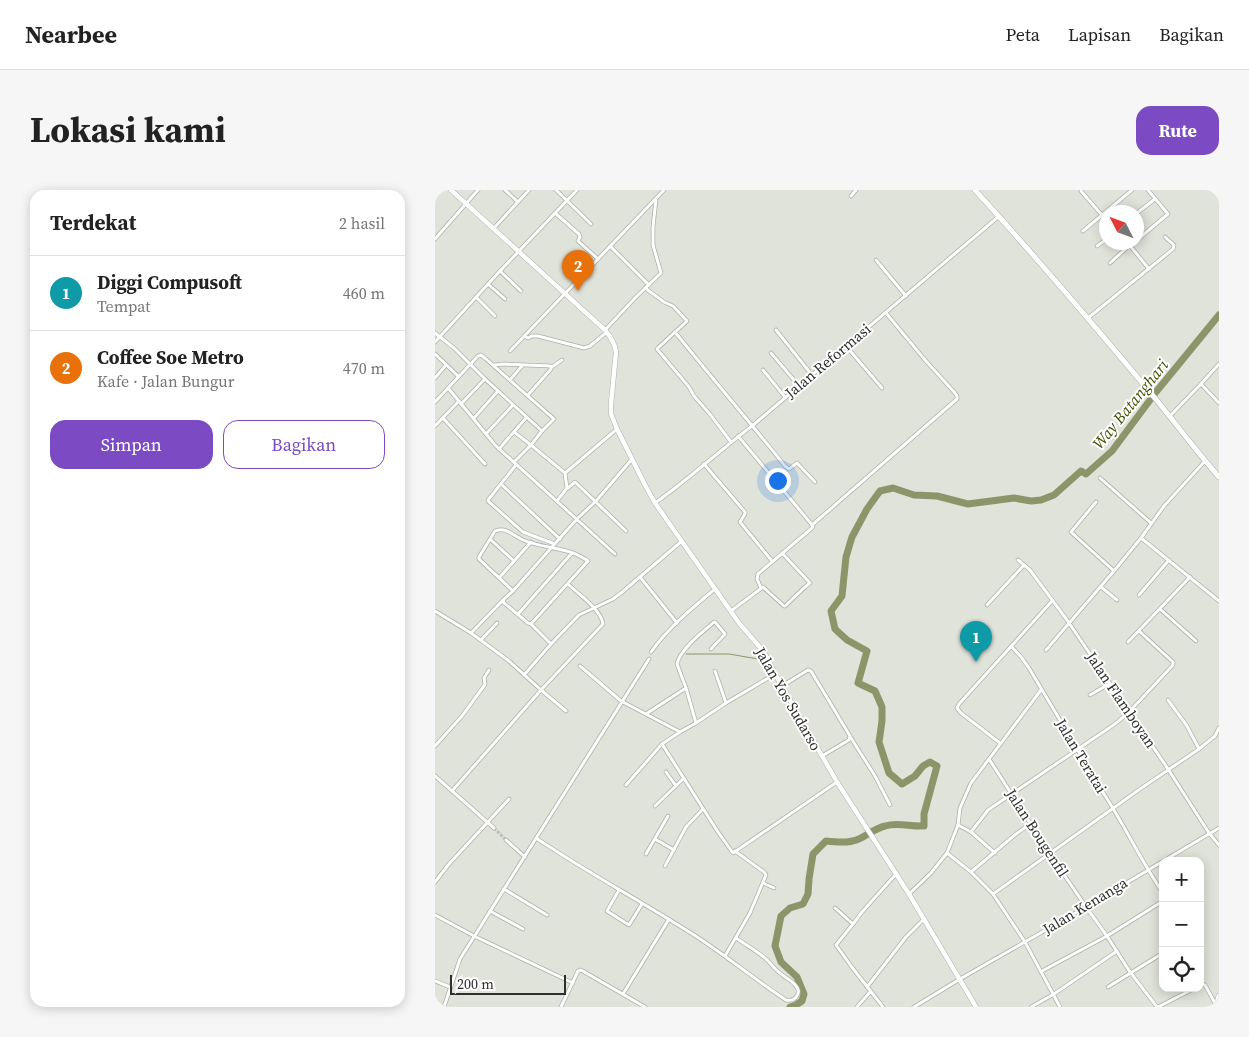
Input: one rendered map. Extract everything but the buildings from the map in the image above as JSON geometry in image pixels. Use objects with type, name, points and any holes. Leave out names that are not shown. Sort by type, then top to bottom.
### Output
[{"type":"main road","points":[[975,190],[1088,318],[1219,477]]},
{"type":"main road","points":[[1216,1006],[1219,996]]},
{"type":"street","name":"Jalan Yos Sudarso","points":[[451,190],[611,337],[616,348],[611,414],[655,503],[739,623],[764,652],[837,782],[909,894],[976,1007]]},
{"type":"street","points":[[435,239],[478,190]]},
{"type":"street","points":[[505,190],[518,202]]},
{"type":"street","points":[[493,229],[529,190]]},
{"type":"street","points":[[557,190],[591,224]]},
{"type":"street","points":[[435,342],[577,190]]},
{"type":"street","points":[[510,351],[526,337],[663,190]]},
{"type":"street","points":[[851,196],[856,190]]},
{"type":"street","points":[[1114,205],[1132,190]]},
{"type":"street","points":[[1144,234],[1167,215],[1148,190]]},
{"type":"street","points":[[1081,191],[1099,212]]},
{"type":"street","points":[[526,337],[539,336],[584,348],[590,346],[661,273],[653,245],[656,198]]},
{"type":"street","points":[[1144,208],[1155,199]]},
{"type":"street","points":[[555,213],[580,236],[578,241],[598,259]]},
{"type":"street","name":"Jalan Reformasi","points":[[655,503],[676,489],[752,426],[999,216]]},
{"type":"street","points":[[1083,231],[1099,218]]},
{"type":"street","points":[[1088,318],[1174,248],[1165,237]]},
{"type":"street","points":[[610,246],[649,285]]},
{"type":"street","points":[[1110,263],[1123,250]]},
{"type":"street","points":[[1135,250],[1149,269]]},
{"type":"street","points":[[876,260],[906,296]]},
{"type":"street","points":[[500,271],[521,291]]},
{"type":"street","points":[[488,284],[505,299]]},
{"type":"street","points":[[645,288],[664,302],[673,306],[687,321],[657,349],[731,442]]},
{"type":"street","points":[[476,297],[495,316]]},
{"type":"street","points":[[761,588],[757,579],[758,574],[812,528],[812,525],[956,402],[955,393],[886,313]]},
{"type":"street","points":[[775,330],[812,375]]},
{"type":"street","points":[[675,332],[788,469],[797,463],[815,482]]},
{"type":"street","points":[[435,333],[454,348],[541,431]]},
{"type":"street","points":[[846,346],[882,388]]},
{"type":"street","points":[[771,353],[799,386]]},
{"type":"street","points":[[435,355],[458,376]]},
{"type":"street","points":[[435,402],[458,376],[481,355],[553,419],[515,463],[488,501],[523,532],[555,544]]},
{"type":"street","points":[[528,395],[552,367],[562,360]]},
{"type":"street","points":[[1170,416],[1219,364]]},
{"type":"street","points":[[435,378],[447,365]]},
{"type":"street","points":[[494,365],[552,367]]},
{"type":"street","points":[[510,380],[523,365]]},
{"type":"street","points":[[763,370],[785,397]]},
{"type":"street","points":[[435,426],[485,379]]},
{"type":"street","points":[[1201,384],[1219,403]]},
{"type":"street","points":[[448,388],[499,449],[615,554]]},
{"type":"street","points":[[474,418],[498,391]]},
{"type":"street","points":[[486,434],[513,405]]},
{"type":"street","points":[[443,418],[485,464]]},
{"type":"street","points":[[499,449],[527,418]]},
{"type":"street","points":[[565,473],[617,429]]},
{"type":"street","points":[[514,432],[565,473],[567,488]]},
{"type":"street","points":[[739,436],[812,525]]},
{"type":"street","points":[[471,633],[513,591],[632,459]]},
{"type":"street","points":[[1046,650],[1101,587],[1164,506],[1205,461]]},
{"type":"street","points":[[705,464],[745,512],[740,522],[772,561]]},
{"type":"street","points":[[1100,478],[1151,523]]},
{"type":"street","points":[[557,501],[567,488],[575,482],[626,531]]},
{"type":"street","points":[[501,484],[560,538]]},
{"type":"street","points":[[1096,502],[1071,532],[1114,571]]},
{"type":"street","points":[[513,591],[479,558],[495,531],[505,529],[524,541],[573,553],[587,562],[531,624]]},
{"type":"street","points":[[1141,538],[1219,601]]},
{"type":"street","points":[[491,540],[514,561]]},
{"type":"street","points":[[524,675],[579,615],[613,599],[682,541]]},
{"type":"street","points":[[499,578],[531,542]]},
{"type":"street","points":[[518,614],[573,553]]},
{"type":"street","points":[[761,588],[765,588],[785,606],[810,583],[781,553]]},
{"type":"street","name":"Jalan Flamboyan","points":[[1019,560],[1030,570],[1053,600],[1209,833],[1219,845]]},
{"type":"street","points":[[1139,595],[1169,560]]},
{"type":"street","points":[[987,605],[1024,565]]},
{"type":"street","points":[[640,577],[677,623]]},
{"type":"street","points":[[1128,642],[1190,577]]},
{"type":"street","points":[[452,792],[541,690],[603,624],[594,608],[568,584]]},
{"type":"street","points":[[1101,587],[1117,600]]},
{"type":"street","points":[[731,611],[761,588]]},
{"type":"street","points":[[651,652],[677,623],[715,589]]},
{"type":"street","points":[[503,599],[503,602],[531,624],[551,644]]},
{"type":"street","points":[[1000,743],[957,708],[1053,600]]},
{"type":"street","points":[[1160,609],[1196,641]]},
{"type":"street","points":[[435,610],[509,660],[566,711]]},
{"type":"street","points":[[696,723],[677,664],[687,648],[715,622],[725,634],[711,649]]},
{"type":"street","points":[[481,640],[497,624]]},
{"type":"street","points":[[971,832],[988,810],[1115,724],[1129,712],[1173,665],[1173,662],[1139,631]]},
{"type":"street","name":"Jalan Teratai","points":[[1011,646],[1029,668],[1159,887]]},
{"type":"street","points":[[444,1007],[460,959],[649,659]]},
{"type":"street","points":[[580,666],[621,701],[680,732]]},
{"type":"street","points":[[435,746],[462,716],[484,686],[484,678],[489,670]]},
{"type":"street","points":[[782,686],[808,670],[811,671],[875,776],[890,805]]},
{"type":"street","points":[[715,671],[726,702]]},
{"type":"street","points":[[626,786],[662,744],[726,702],[775,674]]},
{"type":"street","points":[[1090,695],[1109,684]]},
{"type":"street","points":[[646,714],[686,688]]},
{"type":"street","points":[[909,894],[947,853],[958,825],[960,808],[966,791],[977,772],[1041,690]]},
{"type":"street","points":[[1168,700],[1187,726],[1199,749]]},
{"type":"street","points":[[993,894],[1199,749],[1215,736],[1219,728]]},
{"type":"street","points":[[822,756],[851,738]]},
{"type":"street","points":[[662,744],[732,852],[735,851],[766,875],[750,913],[725,956]]},
{"type":"street","name":"Jalan Bougenfil","points":[[989,758],[1085,906],[1130,972],[1157,1007]]},
{"type":"street","points":[[666,772],[675,786]]},
{"type":"street","points":[[435,777],[494,828]]},
{"type":"street","points":[[655,806],[684,778]]},
{"type":"street","points":[[735,851],[837,782]]},
{"type":"street","points":[[435,882],[449,864],[509,800]]},
{"type":"street","points":[[665,866],[686,828],[703,809]]},
{"type":"street","points":[[646,854],[668,816]]},
{"type":"street","points":[[971,872],[1031,823]]},
{"type":"street","points":[[958,825],[971,832],[995,853]]},
{"type":"street","name":"Jalan Kenanga","points":[[914,1007],[1219,828]]},
{"type":"street","points":[[536,838],[687,930],[786,1000],[791,1001],[798,995],[797,987],[772,967],[767,959],[736,938]]},
{"type":"street","points":[[655,839],[673,850]]},
{"type":"street","points":[[506,840],[525,857]]},
{"type":"street","points":[[947,853],[971,872],[993,894],[1025,942],[1060,1007]]},
{"type":"street","points":[[883,1007],[836,945],[896,874]]},
{"type":"street","points":[[763,883],[774,888]]},
{"type":"street","points":[[504,889],[547,914]]},
{"type":"street","points":[[619,890],[607,911],[629,925],[643,904]]},
{"type":"street","points":[[1041,971],[1107,936],[1161,902]]},
{"type":"street","points":[[835,908],[853,924]]},
{"type":"street","points":[[490,911],[523,929]]},
{"type":"street","points":[[435,915],[474,936],[573,983]]},
{"type":"street","points":[[623,994],[669,919]]},
{"type":"street","points":[[867,986],[905,938],[923,920]]},
{"type":"street","points":[[1031,1007],[1054,994],[1117,951]]},
{"type":"street","points":[[1108,987],[1159,955]]},
{"type":"street","points":[[561,1007],[578,971],[583,970],[645,1007]]},
{"type":"street","points":[[435,981],[450,988]]},
{"type":"street","points":[[1204,984],[1216,1006]]},
{"type":"street","points":[[857,1007],[870,992]]},
{"type":"street","points":[[1157,1007],[1187,992]]},
{"type":"waterway","name":"Way Batanghari","points":[[790,1007],[802,1001],[804,994],[797,977],[781,962],[775,946],[781,916],[790,908],[803,904],[808,894],[813,854],[826,841],[853,841],[885,826],[895,824],[924,826],[924,814],[937,766],[930,762],[923,766],[915,776],[902,784],[889,773],[879,742],[882,707],[875,691],[858,683],[867,651],[847,640],[835,629],[831,611],[842,596],[846,557],[852,537],[867,509],[880,491],[893,488],[914,495],[937,496],[968,504],[1014,498],[1031,501],[1041,500],[1054,495],[1081,471],[1086,474],[1112,451],[1156,392],[1219,315]]},
{"type":"waterway","points":[[686,654],[729,654],[764,660]]},
{"type":"tunnel","points":[[494,828],[506,840]]},
{"type":"place","name":"Coffee Soe Metro","points":[[578,291]]},
{"type":"place","name":"Diggi Compusoft","points":[[976,662]]}]
